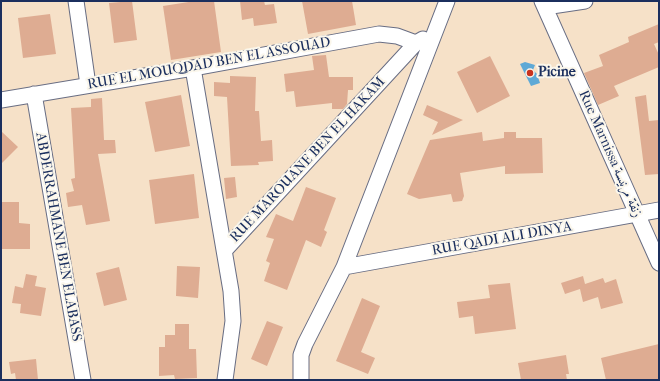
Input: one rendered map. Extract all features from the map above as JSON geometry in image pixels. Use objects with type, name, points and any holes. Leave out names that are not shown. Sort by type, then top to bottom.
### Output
[{"type":"street","points":[[76,1],[88,85]]},
{"type":"street","points":[[301,380],[301,355],[305,344],[344,266],[447,1]]},
{"type":"street","points":[[543,4],[585,1]]},
{"type":"street","name":"Rue Marnissa زنقة مرنيسة","points":[[543,4],[659,263]]},
{"type":"street","name":"RUE MAROUANE BEN EL HAKAM","points":[[224,380],[233,321],[225,250],[416,44],[434,32]]},
{"type":"street","name":"RUE EL MOUQDAD BEN EL ASSOUAD","points":[[1,100],[193,68],[379,34],[397,36],[416,44]]},
{"type":"street","points":[[193,68],[225,250]]},
{"type":"street","name":"ABDERRAHMANE BEN ELABASS","points":[[34,94],[83,380]]},
{"type":"street","name":"RUE QADI ALI DINYA","points":[[344,266],[659,210]]},
{"type":"water","name":"Picine","points":[[525,62],[535,65],[533,70],[537,74],[540,83],[531,86],[520,64]]},
{"type":"building","points":[[132,1],[137,40],[114,43],[109,3]]},
{"type":"building","points":[[195,1],[214,1],[221,52],[171,60],[163,6]]},
{"type":"building","points":[[240,1],[264,1],[265,5],[274,4],[277,23],[254,26],[253,18],[242,20]]},
{"type":"building","points":[[302,1],[352,1],[356,25],[308,34]]},
{"type":"building","points":[[50,14],[56,54],[23,58],[18,18]]},
{"type":"building","points":[[659,24],[659,42],[654,44],[659,55],[659,67],[614,86],[619,96],[598,105],[584,73],[603,66],[599,55],[629,42],[628,37]]},
{"type":"building","points":[[326,55],[329,77],[353,77],[353,90],[348,90],[347,104],[343,109],[332,109],[332,103],[296,107],[294,91],[286,92],[284,74],[314,70],[312,56]]},
{"type":"building","points":[[490,56],[510,96],[477,113],[457,72]]},
{"type":"building","points":[[230,76],[256,77],[255,111],[259,111],[261,141],[272,140],[273,161],[258,162],[259,165],[231,166],[227,97],[214,96],[214,82],[230,83]]},
{"type":"building","points":[[181,95],[190,146],[155,152],[145,102]]},
{"type":"building","points":[[646,95],[649,121],[659,120],[659,174],[645,175],[635,97]]},
{"type":"building","points":[[102,98],[104,140],[115,140],[116,153],[98,154],[110,221],[86,225],[82,205],[68,207],[66,193],[74,191],[71,179],[75,178],[71,108],[91,107],[91,99]]},
{"type":"building","points":[[427,105],[463,120],[432,135],[438,122],[423,115]]},
{"type":"building","points":[[1,131],[18,147],[1,164]]},
{"type":"building","points":[[482,132],[483,141],[504,138],[504,132],[516,132],[516,138],[542,138],[543,173],[505,174],[505,166],[460,173],[464,196],[462,201],[453,202],[451,194],[419,199],[407,194],[430,140]]},
{"type":"building","points":[[194,174],[199,218],[155,224],[149,180]]},
{"type":"building","points":[[235,177],[237,197],[226,199],[224,178]]},
{"type":"building","points":[[306,187],[336,198],[324,230],[327,232],[321,247],[306,240],[287,290],[264,281],[270,263],[266,261],[274,239],[266,237],[276,214],[293,221]]},
{"type":"building","points":[[1,202],[19,202],[19,223],[30,224],[30,249],[1,249]]},
{"type":"building","points":[[177,266],[200,267],[198,298],[176,296]]},
{"type":"building","points":[[119,267],[127,300],[104,306],[96,273]]},
{"type":"building","points":[[26,274],[37,276],[35,286],[46,288],[41,316],[20,313],[21,304],[12,303],[15,286],[23,288]]},
{"type":"building","points":[[583,276],[585,284],[603,278],[605,283],[616,279],[623,303],[601,309],[598,297],[583,302],[580,289],[565,294],[561,283]]},
{"type":"building","points":[[510,283],[516,329],[475,334],[473,316],[459,318],[457,302],[490,298],[488,285]]},
{"type":"building","points":[[362,298],[380,306],[361,352],[375,358],[368,374],[336,361]]},
{"type":"building","points":[[267,321],[283,327],[267,366],[251,359]]},
{"type":"building","points":[[175,324],[189,324],[189,349],[196,349],[197,378],[175,379],[174,375],[159,376],[159,347],[165,347],[165,335],[175,335]]},
{"type":"building","points":[[659,344],[659,380],[606,380],[601,358]]},
{"type":"building","points":[[566,355],[569,374],[566,374],[567,380],[521,380],[518,363]]},
{"type":"building","points":[[36,359],[38,380],[16,380],[15,373],[11,374],[9,362]]},
{"type":"place","name":"Picine","points":[[530,73]]}]
